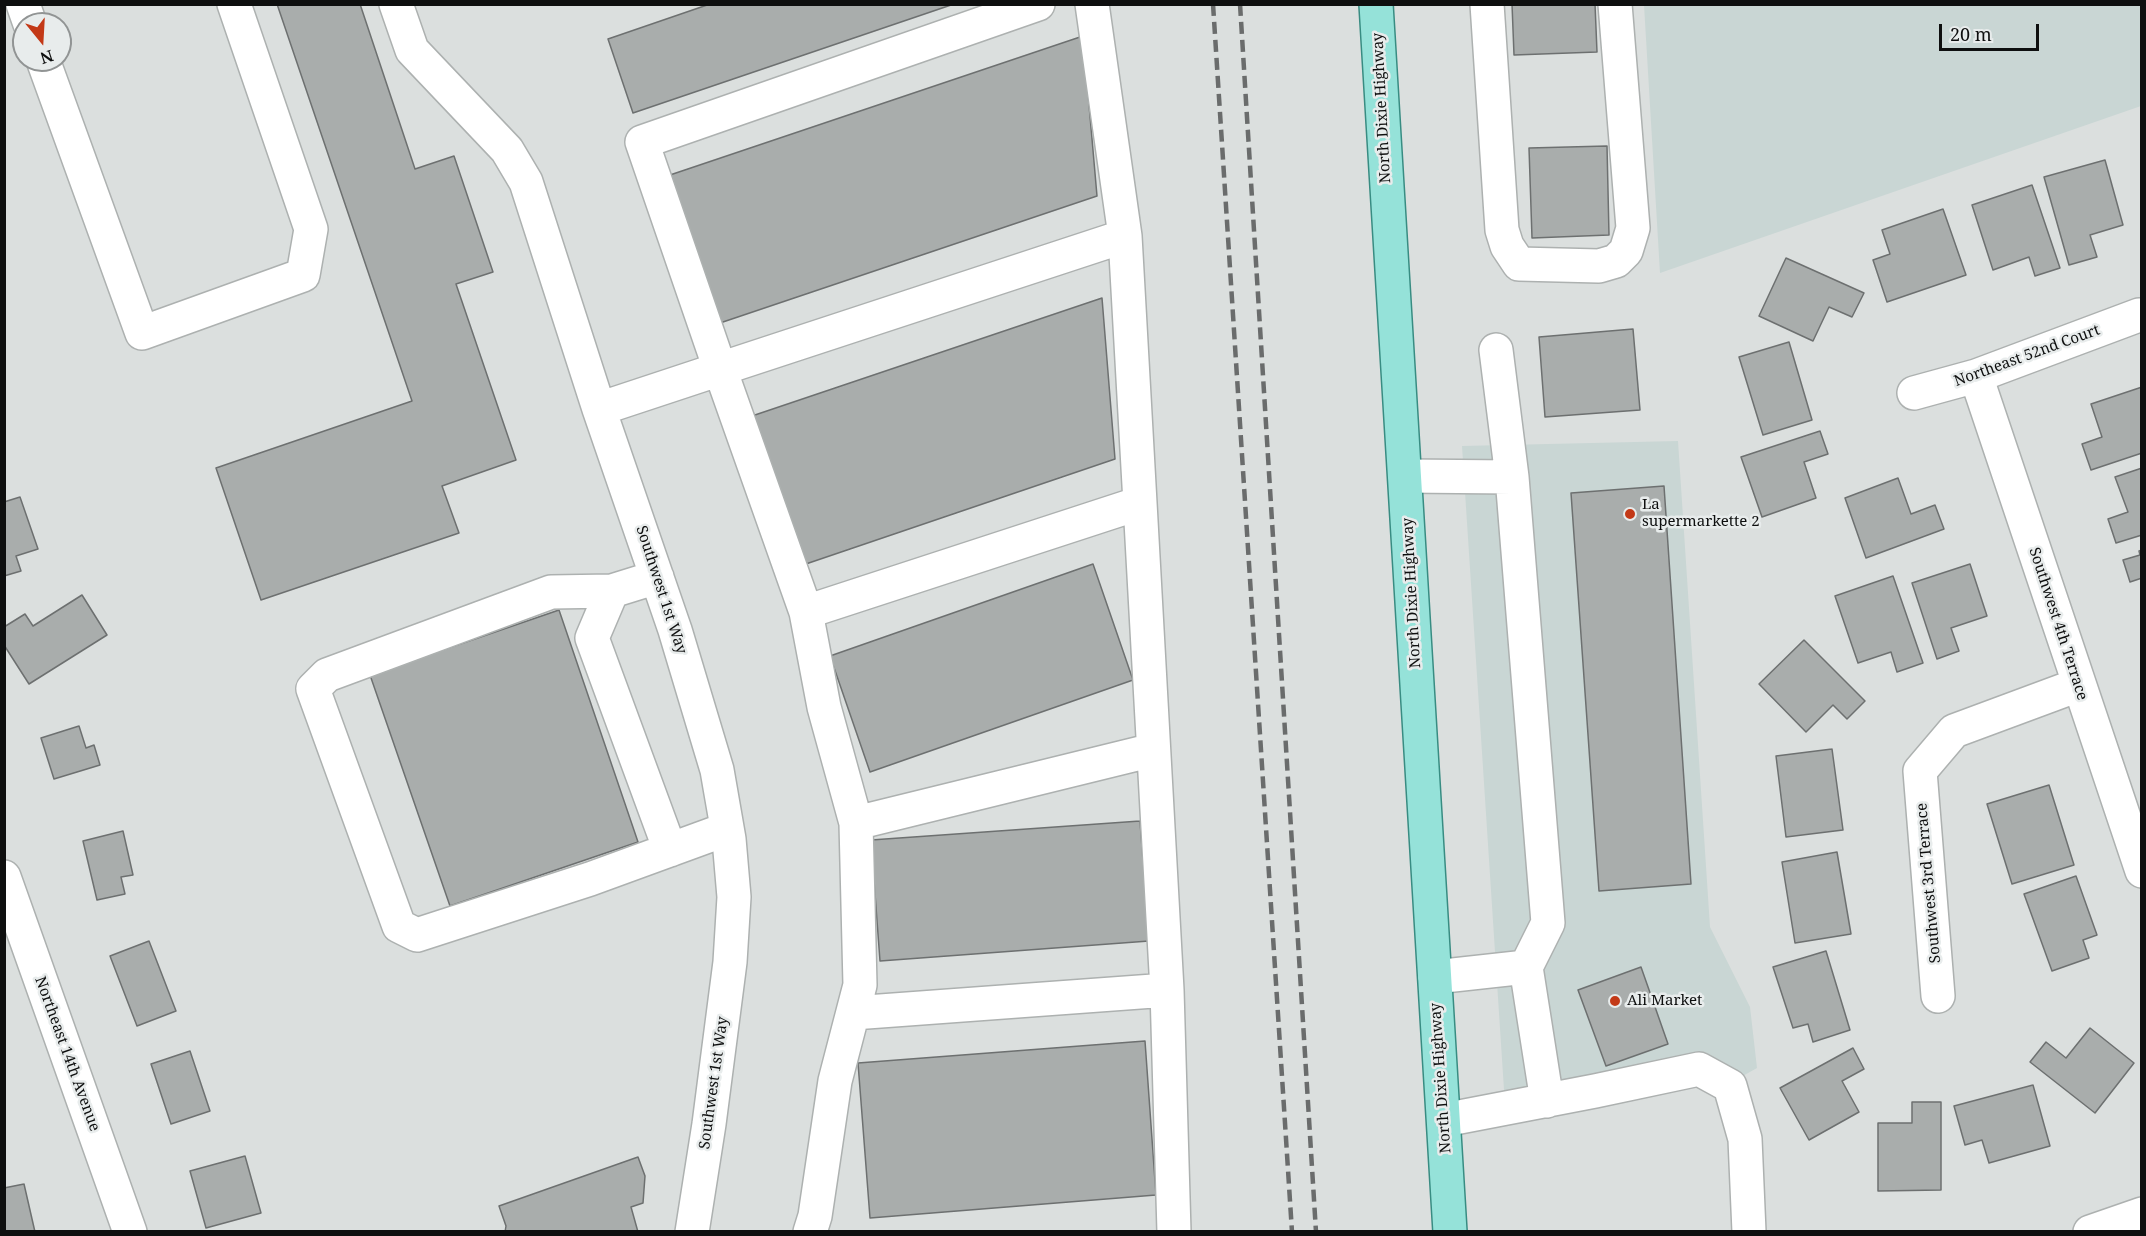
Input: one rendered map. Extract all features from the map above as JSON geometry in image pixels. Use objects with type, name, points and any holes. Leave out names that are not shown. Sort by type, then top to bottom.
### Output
[{"type":"main road","name":"North Dixie Highway","points":[[1376,4],[1450,1232]]},
{"type":"street","points":[[47,72],[142,333],[303,275],[311,229],[234,4]]},
{"type":"street","name":"Southwest 1st Way","points":[[396,4],[412,50],[507,150],[526,182],[599,409],[675,630],[717,770],[727,829],[734,897],[730,962],[692,1232]]},
{"type":"street","points":[[810,1232],[816,1216],[835,1081],[860,985],[856,823],[824,707],[806,612],[642,142],[1038,4]]},
{"type":"street","points":[[1092,4],[1125,236],[1167,990],[1174,1232]]},
{"type":"street","points":[[1487,4],[1502,230],[1507,246],[1519,264],[1599,266],[1616,261],[1626,251],[1634,228],[1615,4]]},
{"type":"street","points":[[599,409],[1125,236]]},
{"type":"street","name":"Northeast 52nd Court","points":[[1914,393],[1976,376],[2139,315]]},
{"type":"street","points":[[1496,350],[1512,477],[1548,922],[1526,967],[1547,1101]]},
{"type":"street","name":"Southwest 4th Terrace","points":[[1976,376],[2142,871]]},
{"type":"street","points":[[1405,476],[1512,477]]},
{"type":"street","points":[[806,612],[1140,503]]},
{"type":"street","points":[[657,577],[612,591],[551,592],[327,675],[312,688],[399,926],[417,935],[590,879],[727,829]]},
{"type":"street","points":[[612,591],[592,638],[670,850]]},
{"type":"street","name":"Southwest 3rd Terrace","points":[[1938,996],[1920,771],[1954,731],[2078,685]]},
{"type":"street","points":[[856,823],[1153,750]]},
{"type":"street","name":"Northeast 14th Avenue","points":[[4,877],[130,1232]]},
{"type":"street","points":[[1435,977],[1526,967]]},
{"type":"street","points":[[853,1013],[1167,990]]},
{"type":"street","points":[[1444,1120],[1699,1069],[1730,1086],[1745,1139],[1749,1232]]},
{"type":"street","points":[[2090,1232],[2142,1214]]},
{"type":"shaded area","points":[[1644,5],[2141,5],[2141,106],[1660,273]]},
{"type":"shaded area","points":[[1678,441],[1710,927],[1750,1007],[1757,1068],[1732,1082],[1505,1105],[1462,446]]},
{"type":"building","points":[[277,4],[360,4],[415,169],[454,156],[493,272],[456,284],[516,460],[442,486],[459,533],[261,600],[216,468],[412,401]]},
{"type":"building","points":[[710,4],[954,4],[633,113],[608,39]]},
{"type":"building","points":[[1512,4],[1595,4],[1597,52],[1514,55]]},
{"type":"building","points":[[1083,36],[1097,196],[717,324],[667,176]]},
{"type":"building","points":[[1607,146],[1609,235],[1532,238],[1529,148]]},
{"type":"building","points":[[2105,160],[2123,225],[2090,235],[2097,257],[2069,265],[2044,177]]},
{"type":"building","points":[[2032,185],[2060,268],[2035,276],[2029,257],[1993,270],[1972,205]]},
{"type":"building","points":[[1943,209],[1966,275],[1887,302],[1873,260],[1890,254],[1882,230]]},
{"type":"building","points":[[1786,258],[1864,293],[1852,317],[1829,307],[1813,341],[1759,316]]},
{"type":"building","points":[[1102,298],[1115,459],[797,567],[746,418]]},
{"type":"building","points":[[1633,329],[1640,410],[1545,417],[1539,337]]},
{"type":"building","points":[[1789,342],[1812,420],[1763,435],[1739,357]]},
{"type":"building","points":[[2142,387],[2142,453],[2091,470],[2082,444],[2102,437],[2091,404]]},
{"type":"building","points":[[1820,431],[1828,454],[1804,462],[1816,498],[1762,517],[1741,457]]},
{"type":"building","points":[[2142,468],[2142,535],[2116,543],[2108,519],[2128,512],[2115,477]]},
{"type":"building","points":[[1898,478],[1911,514],[1935,505],[1944,529],[1866,558],[1845,498]]},
{"type":"building","points":[[1664,486],[1691,884],[1599,891],[1571,493]]},
{"type":"building","points":[[20,497],[38,549],[16,556],[21,571],[4,576],[4,502]]},
{"type":"building","points":[[2142,550],[2142,578],[2130,582],[2123,560],[2140,555],[2139,551]]},
{"type":"building","points":[[1093,564],[1133,680],[870,772],[830,656]]},
{"type":"building","points":[[1970,564],[1987,616],[1951,628],[1959,651],[1937,659],[1912,583]]},
{"type":"building","points":[[1893,576],[1923,663],[1897,672],[1891,652],[1858,663],[1835,596]]},
{"type":"building","points":[[82,595],[107,635],[29,684],[4,645],[4,627],[25,614],[33,626]]},
{"type":"building","points":[[559,610],[638,842],[450,906],[370,675]]},
{"type":"building","points":[[1804,640],[1865,701],[1847,719],[1833,705],[1806,732],[1759,684]]},
{"type":"building","points":[[79,726],[86,748],[94,745],[100,765],[54,779],[41,738]]},
{"type":"building","points":[[1832,749],[1843,830],[1786,837],[1776,756]]},
{"type":"building","points":[[2049,785],[2074,865],[2012,884],[1987,804]]},
{"type":"building","points":[[1140,821],[1149,941],[880,961],[871,840]]},
{"type":"building","points":[[123,831],[133,875],[121,877],[125,894],[97,900],[83,841]]},
{"type":"building","points":[[1837,852],[1851,934],[1795,943],[1782,862]]},
{"type":"building","points":[[2076,876],[2097,935],[2083,940],[2089,958],[2052,971],[2024,894]]},
{"type":"building","points":[[149,941],[176,1011],[137,1026],[110,956]]},
{"type":"building","points":[[1826,951],[1850,1030],[1813,1042],[1808,1024],[1793,1028],[1773,967]]},
{"type":"building","points":[[1641,967],[1668,1044],[1606,1066],[1578,990]]},
{"type":"building","points":[[2090,1028],[2134,1063],[2095,1113],[2030,1062],[2046,1042],[2066,1058]]},
{"type":"building","points":[[1145,1041],[1156,1195],[870,1218],[858,1063]]},
{"type":"building","points":[[1853,1048],[1864,1069],[1842,1081],[1859,1112],[1809,1140],[1780,1088]]},
{"type":"building","points":[[190,1051],[210,1111],[171,1124],[151,1064]]},
{"type":"building","points":[[2033,1085],[2050,1146],[1989,1163],[1982,1140],[1965,1145],[1954,1106]]},
{"type":"building","points":[[1912,1102],[1941,1102],[1941,1190],[1878,1191],[1878,1123],[1912,1123]]},
{"type":"building","points":[[245,1156],[261,1213],[206,1228],[190,1171]]},
{"type":"building","points":[[638,1157],[645,1176],[643,1203],[631,1207],[638,1232],[505,1232],[506,1226],[499,1206]]},
{"type":"building","points":[[24,1184],[35,1232],[4,1232],[4,1188]]},
{"type":"railway","points":[[1213,4],[1292,1232]]},
{"type":"railway","points":[[1240,4],[1316,1232]]},
{"type":"place","name":"La supermarkette 2","points":[[1630,514]]},
{"type":"place","name":"Ali Market","points":[[1615,1001]]}]
